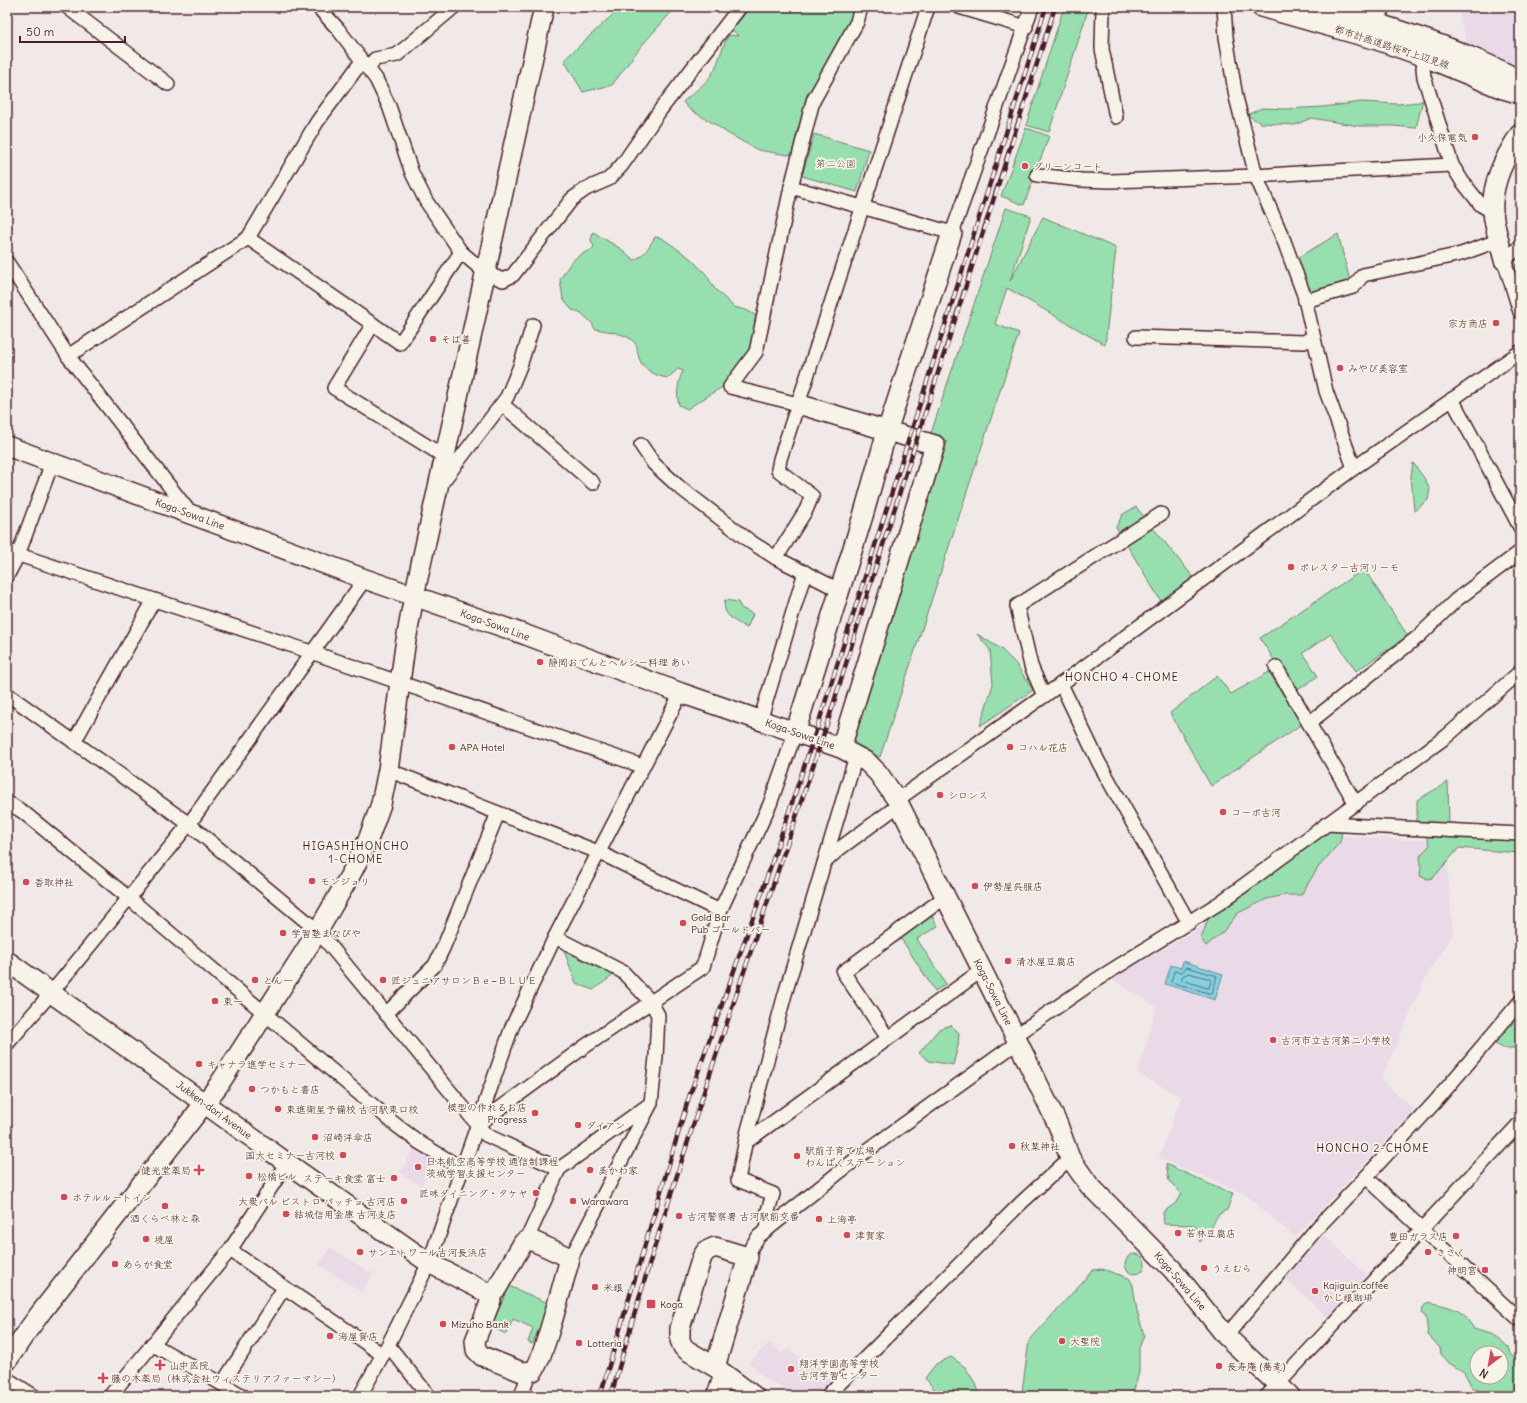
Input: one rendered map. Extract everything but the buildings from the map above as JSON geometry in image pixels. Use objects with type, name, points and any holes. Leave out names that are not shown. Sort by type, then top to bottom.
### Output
[{"type":"street","points":[[67,7],[168,84]]},
{"type":"street","points":[[318,7],[338,29],[376,79],[389,106],[412,173],[426,201],[461,252],[486,273],[503,280],[513,275],[572,199],[586,189],[609,179],[622,166],[661,109],[740,7]]},
{"type":"street","points":[[68,356],[248,238],[317,122],[365,65],[375,59],[396,55],[454,7]]},
{"type":"street","points":[[7,1361],[42,1311],[205,1104],[318,931],[352,872],[368,840],[381,804],[388,770],[405,646],[414,596],[544,7]]},
{"type":"street","points":[[768,1229],[766,1214],[773,1194],[738,1180],[746,1142],[785,994],[824,863],[849,752],[935,445],[798,404],[730,387],[756,352],[790,187],[813,101],[857,22],[861,7]]},
{"type":"street","points":[[776,558],[806,510],[812,496],[778,470],[780,459],[928,7]]},
{"type":"street","points":[[959,7],[1026,27]]},
{"type":"street","points":[[477,1125],[584,1047],[703,967],[720,911],[770,804],[795,733],[888,431],[952,233],[1032,7]]},
{"type":"street","points":[[1103,7],[1102,49],[1116,117]]},
{"type":"street","points":[[1224,7],[1226,37],[1236,97],[1256,176],[1284,241],[1304,295],[1326,391],[1354,468]]},
{"type":"street","name":"都市計画道路桜町上辺見線","points":[[1261,7],[1379,24]]},
{"type":"street","name":"都市計画道路桜町上辺見線","points":[[1323,7],[1379,24],[1503,90],[1520,94]]},
{"type":"street","points":[[1428,49],[1423,68],[1424,77],[1452,165],[1462,182],[1481,205],[1493,212]]},
{"type":"street","name":"都市計画道路桜町上辺見線","points":[[1428,49],[1490,64],[1520,81]]},
{"type":"street","points":[[1520,134],[1500,170],[1494,191],[1493,212],[1504,260],[1520,312]]},
{"type":"street","points":[[1037,175],[1081,180],[1111,181],[1256,176],[1452,165]]},
{"type":"street","points":[[790,187],[952,233]]},
{"type":"street","points":[[248,238],[400,343],[461,252]]},
{"type":"street","points":[[1305,301],[1352,287],[1363,275],[1461,254],[1500,240]]},
{"type":"street","points":[[1504,260],[1520,247]]},
{"type":"street","points":[[7,262],[68,356],[192,515]]},
{"type":"street","points":[[373,324],[334,388],[445,457]]},
{"type":"street","points":[[438,488],[502,404],[514,383],[533,324]]},
{"type":"street","points":[[1136,337],[1304,342],[1313,337]]},
{"type":"street","points":[[824,863],[839,849],[898,802],[1354,468],[1520,352]]},
{"type":"street","points":[[1452,399],[1520,527]]},
{"type":"street","points":[[502,404],[593,483]]},
{"type":"street","points":[[641,445],[654,464],[678,486],[751,542],[776,558],[839,590]]},
{"type":"street","name":"Koga-Sowa Line","points":[[7,446],[365,579],[526,635],[681,693],[849,752],[867,762],[878,773],[898,802],[1058,1125],[1070,1158],[1089,1185],[1173,1270],[1226,1336],[1278,1392]]},
{"type":"street","points":[[7,576],[12,553],[52,463]]},
{"type":"street","points":[[1044,696],[1031,666],[1017,606],[1161,514]]},
{"type":"street","points":[[1309,724],[1419,636],[1456,600],[1520,552]]},
{"type":"street","points":[[12,553],[311,652],[642,766]]},
{"type":"street","points":[[760,721],[805,572]]},
{"type":"street","points":[[7,1044],[52,992],[189,824],[311,652],[365,579]]},
{"type":"street","points":[[74,742],[154,600]]},
{"type":"street","points":[[1276,667],[1356,804]]},
{"type":"street","points":[[717,1396],[720,1370],[748,1257],[752,1246],[759,1236],[861,1155],[1096,980],[1221,902],[1326,824],[1356,804],[1447,736],[1520,672]]},
{"type":"street","points":[[1061,684],[1099,763],[1189,923]]},
{"type":"street","points":[[360,1396],[386,1350],[429,1262],[512,1027],[598,852],[681,693]]},
{"type":"street","points":[[7,694],[189,824],[318,931],[486,1135],[559,1169]]},
{"type":"street","points":[[388,770],[598,852],[720,911]]},
{"type":"street","points":[[7,802],[23,812],[129,898],[396,1125],[420,1143],[463,1169]]},
{"type":"street","points":[[386,1014],[435,965],[498,813]]},
{"type":"street","points":[[1326,824],[1520,834]]},
{"type":"street","points":[[888,1038],[843,972],[945,897]]},
{"type":"street","points":[[486,1292],[491,1300],[475,1341],[476,1350],[482,1356],[522,1372],[533,1371],[538,1366],[569,1262],[651,1103],[656,1057],[658,1015],[651,1002],[623,972],[555,937]]},
{"type":"street","name":"Jukken-dori Avenue","points":[[7,961],[287,1163],[429,1262],[486,1292]]},
{"type":"street","points":[[746,1142],[982,970]]},
{"type":"street","points":[[1226,1336],[1318,1227],[1435,1102],[1520,1002]]},
{"type":"street","points":[[486,1292],[493,1292],[497,1288],[526,1240],[559,1169],[651,1103]]},
{"type":"street","points":[[1278,1392],[1422,1229],[1520,1123]]},
{"type":"street","points":[[827,1396],[1021,1203],[1070,1158]]},
{"type":"street","points":[[110,1396],[230,1250],[287,1163]]},
{"type":"street","points":[[1366,1177],[1520,1320]]},
{"type":"street","points":[[526,1240],[533,1241],[566,1256],[569,1262]]},
{"type":"street","points":[[748,1257],[715,1247],[706,1251],[700,1263],[680,1328],[680,1340],[683,1347],[695,1356],[720,1370],[754,1396]]},
{"type":"street","points":[[230,1250],[284,1288],[386,1350],[430,1396]]},
{"type":"street","points":[[222,1384],[284,1288]]},
{"type":"street","points":[[152,1344],[243,1396]]},
{"type":"street","points":[[521,1396],[529,1372]]},
{"type":"street","points":[[7,1379],[34,1396]]},
{"type":"shaded area","points":[[1475,7],[1520,7],[1520,72],[1468,48],[1458,10]]},
{"type":"shaded area","name":"古河市立古河第二小学校","points":[[1330,835],[1410,840],[1445,840],[1453,934],[1427,975],[1381,1080],[1415,1110],[1295,1237],[1243,1193],[1159,1158],[1181,1097],[1138,1073],[1156,1007],[1112,979],[1203,926]]},
{"type":"shaded area","name":"日本航空高等学校 通信制課程 茨城学習支援センター","points":[[414,1148],[436,1160],[421,1186],[400,1173]]},
{"type":"shaded area","points":[[1324,1235],[1370,1278],[1330,1320],[1284,1277]]},
{"type":"shaded area","points":[[330,1247],[373,1274],[362,1292],[319,1265]]},
{"type":"shaded area","name":"翔洋学園高等学校 古河学習センター","points":[[770,1342],[782,1353],[789,1349],[803,1359],[813,1358],[832,1377],[832,1384],[822,1396],[794,1396],[764,1377],[749,1362]]},
{"type":"green space","points":[[621,7],[676,7],[642,45],[612,85],[583,92],[564,60]]},
{"type":"green space","points":[[750,7],[856,7],[853,22],[812,94],[808,92],[794,154],[788,155],[758,150],[727,133],[689,109],[683,102],[712,74],[729,35],[739,36],[732,30]]},
{"type":"green space","points":[[1064,7],[1089,7],[1049,132],[1026,125]]},
{"type":"green space","points":[[1423,100],[1416,128],[1359,126],[1311,118],[1295,125],[1261,123],[1247,115],[1262,108],[1284,109],[1323,107],[1362,102],[1398,104],[1419,102]]},
{"type":"green space","name":"グリーンコート","points":[[1026,128],[1049,136],[1024,205],[1001,196]]},
{"type":"green space","name":"第二公園","points":[[814,134],[869,150],[857,192],[802,176]]},
{"type":"green space","points":[[1006,208],[1031,216],[1010,281],[1043,217],[1116,248],[1105,345],[1007,288],[995,324],[1019,333],[880,757],[850,744],[947,442],[930,436]]},
{"type":"green space","points":[[593,232],[621,249],[634,260],[644,253],[655,237],[662,238],[690,258],[706,274],[714,288],[734,307],[746,310],[757,316],[753,345],[727,384],[687,409],[679,405],[678,401],[678,388],[683,371],[678,369],[668,378],[655,374],[643,366],[638,356],[635,343],[627,337],[616,333],[595,329],[592,323],[580,312],[572,310],[563,299],[560,280],[568,266],[574,260],[594,247],[591,240]]},
{"type":"green space","points":[[1338,234],[1350,281],[1310,295],[1297,258]]},
{"type":"green space","points":[[1413,463],[1430,489],[1428,500],[1414,511],[1411,476]]},
{"type":"green space","points":[[1136,507],[1194,578],[1162,603],[1116,527],[1123,514]]},
{"type":"green space","points":[[1364,569],[1408,636],[1356,671],[1331,634],[1303,653],[1318,676],[1295,692],[1260,638]]},
{"type":"green space","points":[[725,600],[738,602],[741,608],[753,614],[747,628],[727,614],[724,605]]},
{"type":"green space","points":[[977,634],[1001,649],[1016,664],[1033,690],[980,726],[993,684],[990,650]]},
{"type":"green space","points":[[1269,672],[1302,724],[1211,786],[1170,713],[1217,676],[1231,694]]},
{"type":"green space","points":[[1448,782],[1449,826],[1417,824],[1417,800]]},
{"type":"green space","points":[[1331,829],[1342,831],[1340,842],[1317,869],[1301,895],[1285,895],[1267,899],[1238,913],[1222,933],[1206,946],[1201,939],[1208,919],[1323,833]]},
{"type":"green space","points":[[1425,834],[1520,838],[1520,853],[1459,848],[1433,878],[1427,879],[1420,876],[1420,856],[1430,845]]},
{"type":"green space","points":[[932,916],[938,926],[917,939],[946,984],[935,991],[900,937]]},
{"type":"green space","points":[[563,948],[615,974],[593,990],[576,983]]},
{"type":"green space","points":[[1520,992],[1520,1048],[1503,1048],[1495,1044],[1503,1031],[1514,1001]]},
{"type":"green space","points":[[951,1025],[959,1033],[958,1046],[953,1065],[929,1061],[919,1053],[939,1029]]},
{"type":"green space","points":[[1166,1164],[1222,1190],[1233,1193],[1227,1210],[1217,1216],[1209,1232],[1200,1242],[1195,1225],[1164,1224],[1163,1212],[1176,1203],[1181,1193],[1169,1181]]},
{"type":"green space","points":[[1135,1254],[1142,1257],[1145,1264],[1142,1271],[1135,1274],[1128,1271],[1125,1264],[1128,1257]]},
{"type":"green space","points":[[1102,1269],[1129,1278],[1133,1285],[1137,1311],[1144,1335],[1139,1348],[1139,1373],[1132,1396],[1025,1396],[1022,1392],[1029,1341],[1093,1270]]},
{"type":"green space","points":[[509,1286],[550,1304],[532,1344],[528,1342],[533,1328],[513,1319],[506,1334],[491,1327]]},
{"type":"green space","points":[[1428,1302],[1457,1310],[1465,1316],[1474,1329],[1493,1335],[1506,1345],[1469,1345],[1469,1381],[1464,1372],[1449,1363],[1441,1354],[1440,1348],[1428,1335],[1426,1318],[1422,1312],[1423,1307]]},
{"type":"green space","points":[[1509,1350],[1510,1354],[1520,1363],[1520,1392],[1514,1391],[1486,1394],[1471,1385],[1509,1385]]},
{"type":"green space","points":[[951,1357],[965,1367],[977,1386],[980,1396],[940,1396],[925,1378],[936,1364]]},
{"type":"water","points":[[1183,961],[1223,974],[1215,1000],[1165,984],[1171,965],[1181,968]]},
{"type":"railway","points":[[600,1396],[688,1100],[762,892],[817,728],[1046,7]]},
{"type":"railway","points":[[611,1396],[686,1146],[831,710],[1055,7]]},
{"type":"place","name":"小久保電気","points":[[1475,137]]},
{"type":"place","name":"グリーンコート","points":[[1025,166]]},
{"type":"place","name":"宗方商店","points":[[1496,323]]},
{"type":"place","name":"そば善","points":[[433,339]]},
{"type":"place","name":"みやび美容室","points":[[1340,368]]},
{"type":"place","name":"ポレスター古河リーモ","points":[[1291,567]]},
{"type":"place","name":"静岡おでんとヘルシー料理 あい","points":[[540,662]]},
{"type":"place","name":"APA Hotel","points":[[452,747]]},
{"type":"place","name":"コハル花店","points":[[1010,747]]},
{"type":"place","name":"シロンス","points":[[940,795]]},
{"type":"place","name":"コーポ古河","points":[[1223,812]]},
{"type":"place","name":"モンジョリ","points":[[312,881]]},
{"type":"place","name":"香取神社","points":[[26,882]]},
{"type":"place","name":"伊勢屋呉服店","points":[[975,886]]},
{"type":"place","name":"Gold Bar Pub ゴールドバー","points":[[683,923]]},
{"type":"place","name":"学習塾まなびや","points":[[283,933]]},
{"type":"place","name":"清水屋豆腐店","points":[[1008,961]]},
{"type":"place","name":"とん一","points":[[255,980]]},
{"type":"place","name":"匠ジュニアサロンＢｅ−ＢＬＵＥ","points":[[383,980]]},
{"type":"place","name":"東一","points":[[215,1001]]},
{"type":"place","name":"古河市立古河第二小学校","points":[[1273,1040]]},
{"type":"place","name":"キャナラ進学セミナー","points":[[199,1064]]},
{"type":"place","name":"つかもと書店","points":[[252,1089]]},
{"type":"place","name":"東進衛星予備校 古河駅東口校","points":[[278,1109]]},
{"type":"place","name":"模型の作れるお店 Progress","points":[[535,1113]]},
{"type":"place","name":"ダイアン","points":[[578,1125]]},
{"type":"place","name":"沼崎洋傘店","points":[[315,1137]]},
{"type":"place","name":"秋葉神社","points":[[1012,1146]]},
{"type":"place","name":"国大セミナー古河校","points":[[343,1155]]},
{"type":"place","name":"駅前子育て広場 わんぱくステーション","points":[[797,1156]]},
{"type":"place","name":"日本航空高等学校 通信制課程 茨城学習支援センター","points":[[418,1167]]},
{"type":"place","name":"健光堂薬局","points":[[199,1170]]},
{"type":"place","name":"美かわ家","points":[[590,1170]]},
{"type":"place","name":"松橋ビル","points":[[249,1176]]},
{"type":"place","name":"ステーキ食堂 富士","points":[[394,1178]]},
{"type":"place","name":"匠味ダイニング・タケヤ","points":[[536,1193]]},
{"type":"place","name":"ホテルルートイン","points":[[64,1197]]},
{"type":"place","name":"大衆バル ビストロ パッチョ 古河店","points":[[404,1201]]},
{"type":"place","name":"Warawara","points":[[573,1201]]},
{"type":"place","name":"酒くらべ林と森","points":[[165,1206]]},
{"type":"place","name":"結城信用金庫 古河支店","points":[[286,1214]]},
{"type":"place","name":"古河警察署 古河駅前交番","points":[[679,1216]]},
{"type":"place","name":"上海亭","points":[[819,1219]]},
{"type":"place","name":"若林豆腐店","points":[[1178,1233]]},
{"type":"place","name":"津賀家","points":[[847,1235]]},
{"type":"place","name":"豊田ガラス店","points":[[1456,1236]]},
{"type":"place","name":"境屋","points":[[146,1239]]},
{"type":"place","name":"サンエトワール古河長浜店","points":[[360,1252]]},
{"type":"place","name":"きさく","points":[[1428,1252]]},
{"type":"place","name":"あらが食堂","points":[[115,1264]]},
{"type":"place","name":"うえむら","points":[[1204,1268]]},
{"type":"place","name":"神明宮","points":[[1485,1270]]},
{"type":"place","name":"米銀","points":[[595,1287]]},
{"type":"place","name":"Kajiguin.coffee かじ銀珈琲","points":[[1315,1291]]},
{"type":"place","name":"Koga","points":[[651,1304]]},
{"type":"place","name":"Mizuho Bank","points":[[443,1324]]},
{"type":"place","name":"海屋質店","points":[[330,1336]]},
{"type":"place","name":"大聖院","points":[[1062,1341]]},
{"type":"place","name":"Lotteria","points":[[579,1343]]},
{"type":"place","name":"山中医院","points":[[160,1365]]},
{"type":"place","name":"長寿庵 (蕎麦)","points":[[1219,1366]]},
{"type":"place","name":"翔洋学園高等学校 古河学習センター","points":[[791,1369]]},
{"type":"place","name":"藤の木薬局（株式会社ウィステリアファーマシー）","points":[[103,1378]]},
{"type":"district","name":"HONCHO 4-CHOME","points":[[1122,677]]},
{"type":"district","name":"HIGASHIHONCHO 1-CHOME","points":[[356,852]]},
{"type":"district","name":"HONCHO 2-CHOME","points":[[1373,1148]]}]
